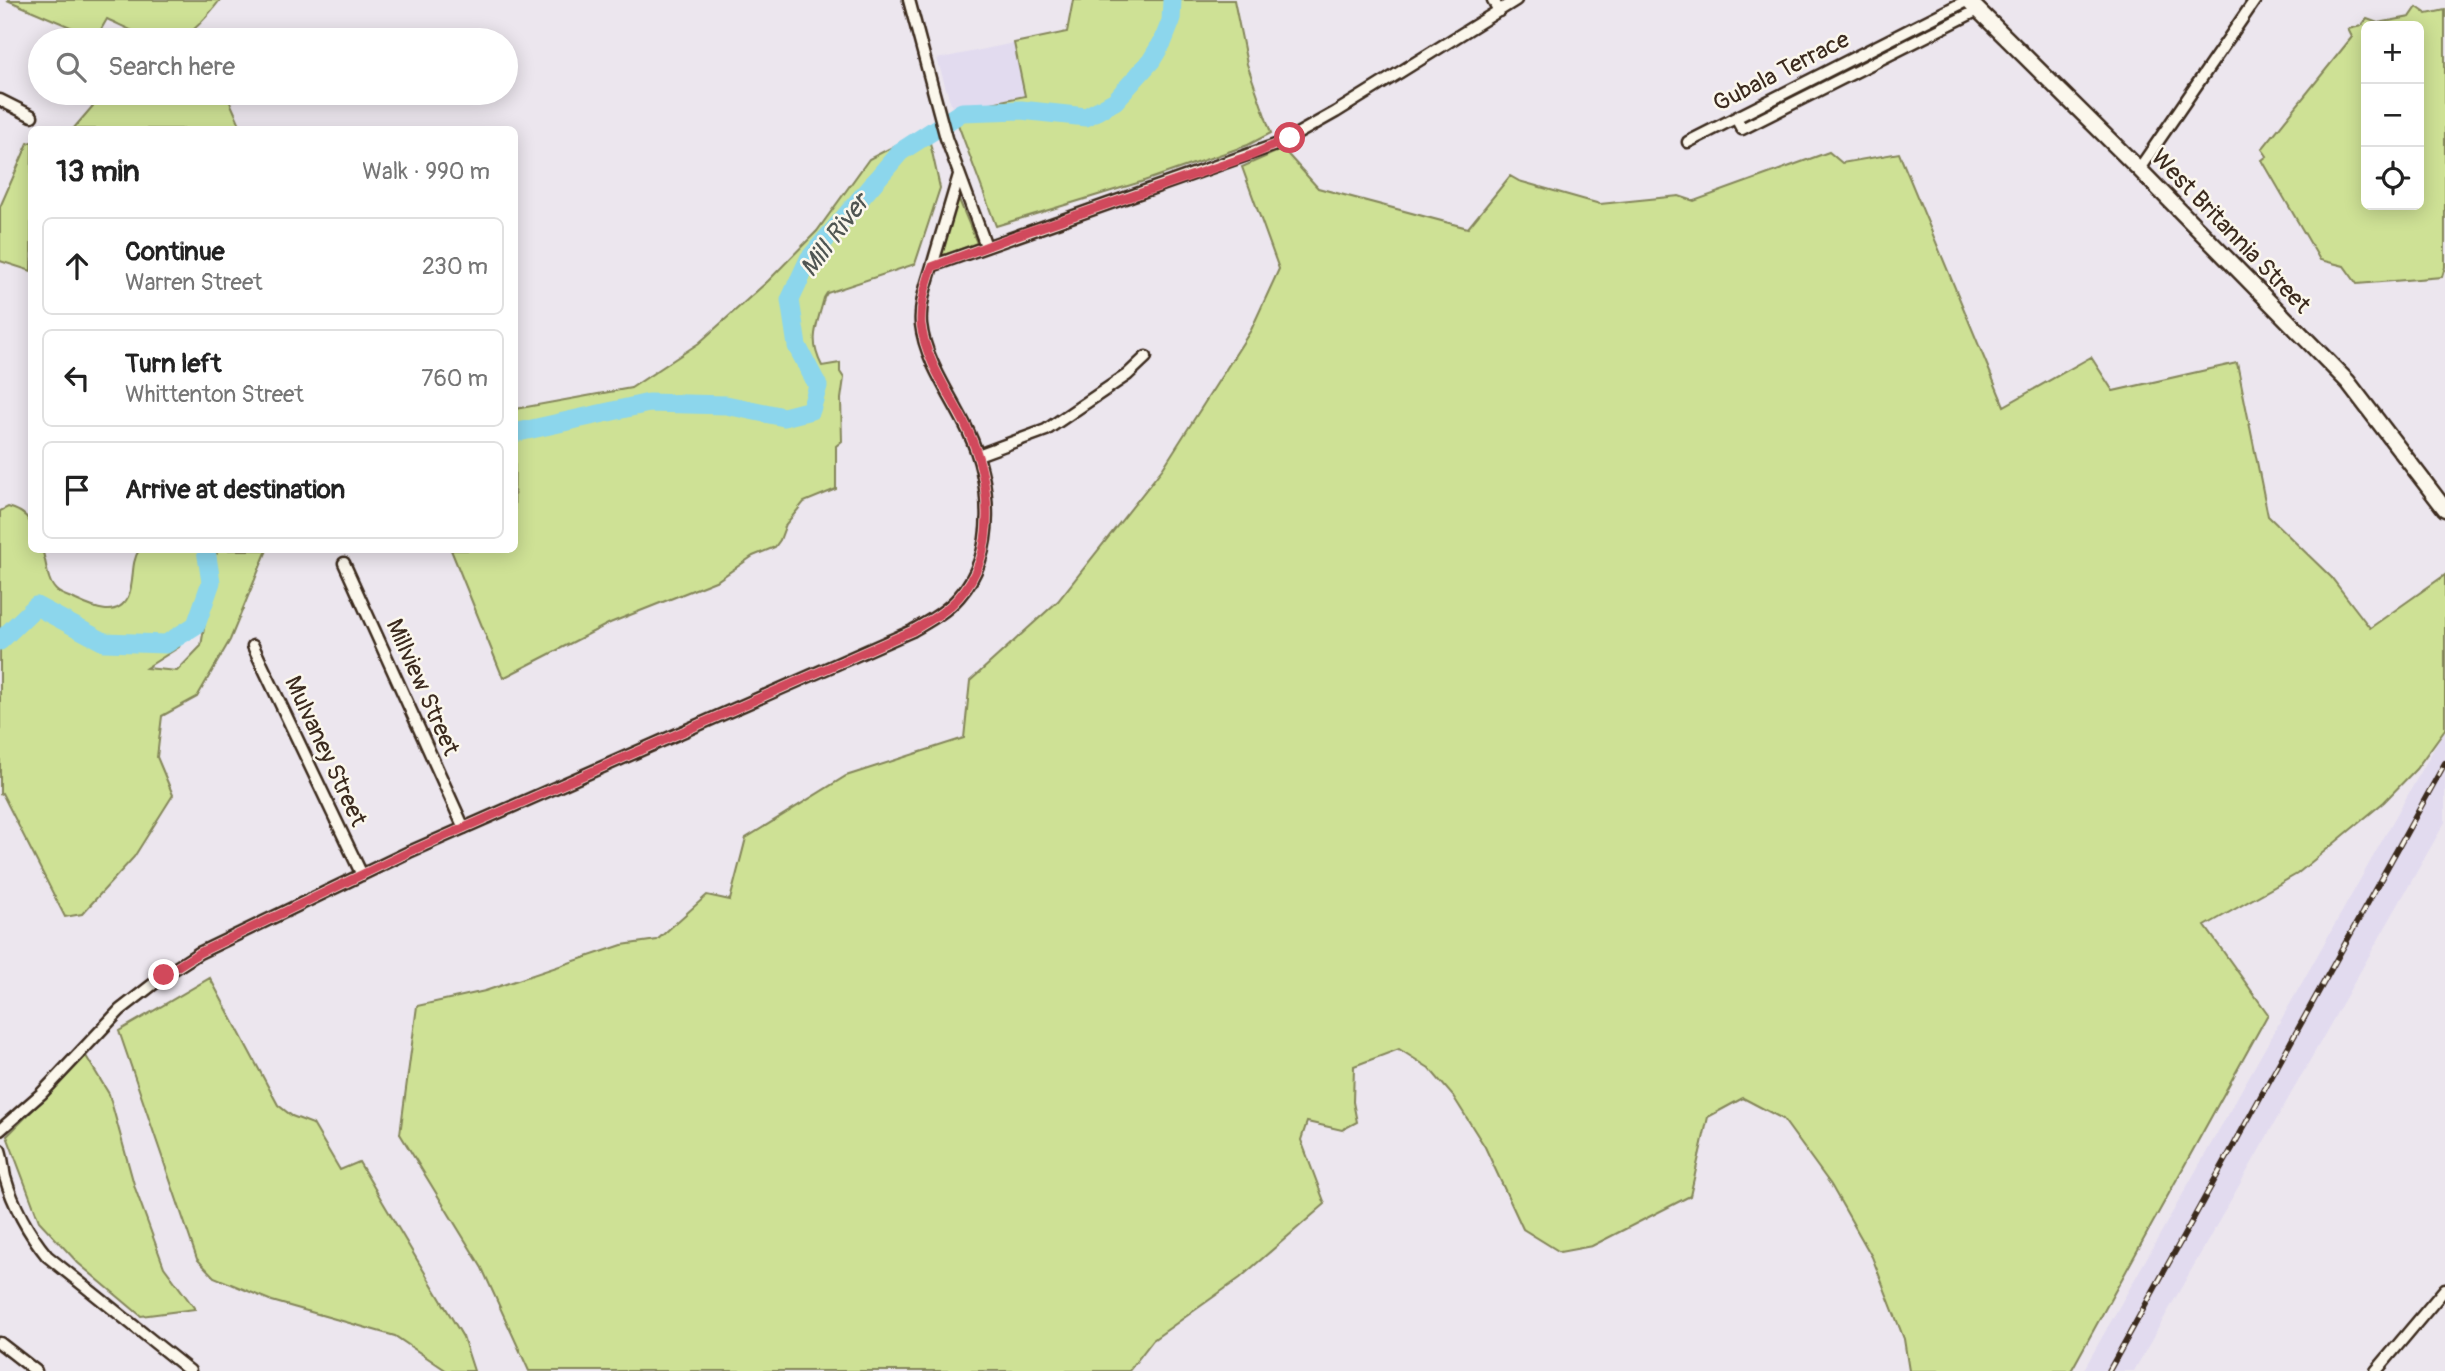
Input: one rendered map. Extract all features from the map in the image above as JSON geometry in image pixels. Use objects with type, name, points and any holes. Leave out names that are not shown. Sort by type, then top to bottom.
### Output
[{"type":"street","points":[[909,0],[946,138],[986,246]]},
{"type":"street","points":[[1493,0],[1499,11]]},
{"type":"street","points":[[932,267],[1281,143],[1336,112],[1516,0]]},
{"type":"street","points":[[2139,169],[2255,0]]},
{"type":"street","name":"West Britannia Street","points":[[1971,3],[2348,382],[2445,509]]},
{"type":"street","name":"Gubala Terrace","points":[[1736,118],[1742,129],[1848,75],[1971,3]]},
{"type":"street","name":"Gubala Terrace","points":[[1688,142],[1971,3]]},
{"type":"street","points":[[0,100],[32,116]]},
{"type":"street","points":[[0,1130],[41,1094],[120,1010],[164,975],[199,953],[464,828],[912,631],[957,600],[967,587],[983,550],[986,494],[978,455],[924,338],[922,308],[959,175]]},
{"type":"street","points":[[978,455],[1046,430],[1127,374],[1146,356]]},
{"type":"street","name":"Millview Street","points":[[344,563],[464,828]]},
{"type":"street","name":"Mulvaney Street","points":[[253,646],[362,875]]},
{"type":"street","points":[[0,1150],[6,1178],[20,1213],[47,1256],[178,1367],[190,1371]]},
{"type":"street","points":[[2376,1371],[2445,1289]]},
{"type":"street","points":[[0,1343],[34,1371]]},
{"type":"shaded area","points":[[1014,43],[1026,96],[953,111],[937,59]]},
{"type":"shaded area","points":[[2445,729],[2445,822],[2134,1371],[2083,1371]]},
{"type":"green space","points":[[7,0],[220,0],[195,28],[127,28],[107,19],[102,28],[73,28]]},
{"type":"green space","points":[[1073,0],[1234,0],[1247,64],[1271,133],[1248,145],[1141,182],[996,226],[953,111],[1025,96],[1014,43],[1067,32]]},
{"type":"green space","points":[[2417,7],[2427,14],[2445,10],[2445,267],[2442,277],[2357,284],[2344,266],[2320,260],[2262,160],[2267,156],[2262,149],[2352,37],[2348,29],[2361,26],[2361,210],[2424,210],[2424,21],[2389,21],[2410,17]]},
{"type":"green space","points":[[94,105],[231,105],[241,126],[76,126]]},
{"type":"green space","points":[[927,129],[940,188],[915,264],[827,293],[824,298],[817,325],[815,348],[822,366],[840,363],[840,372],[844,378],[841,399],[842,441],[836,446],[836,489],[804,502],[786,524],[775,547],[753,556],[718,580],[610,623],[503,678],[452,553],[518,553],[518,408],[631,388],[699,343],[768,281],[817,231],[869,159]]},
{"type":"green space","points":[[28,143],[28,270],[0,261],[0,207]]},
{"type":"green space","points":[[1283,149],[1318,188],[1468,228],[1510,176],[1519,181],[1600,204],[1679,196],[1694,201],[1829,152],[1842,163],[1899,153],[2004,406],[2091,357],[2113,391],[2237,363],[2268,516],[2331,577],[2370,628],[2445,575],[2445,729],[2416,769],[2384,802],[2297,874],[2205,926],[2268,1014],[2071,1371],[1909,1371],[1904,1339],[1872,1257],[1831,1185],[1783,1119],[1743,1098],[1708,1117],[1690,1196],[1592,1246],[1560,1252],[1523,1229],[1485,1147],[1453,1096],[1429,1068],[1399,1049],[1354,1066],[1353,1102],[1357,1122],[1342,1130],[1307,1122],[1301,1140],[1325,1204],[1240,1278],[1153,1340],[1129,1371],[529,1371],[482,1268],[400,1134],[417,1006],[485,991],[622,945],[657,940],[707,895],[730,900],[746,838],[846,776],[964,738],[970,681],[1058,601],[1163,468],[1251,330],[1279,269],[1242,167]]},
{"type":"green space","points":[[958,197],[977,243],[941,256]]},
{"type":"green space","points":[[8,507],[27,517],[28,553],[43,553],[48,576],[56,590],[104,610],[118,608],[128,597],[138,553],[266,553],[230,640],[197,697],[162,716],[157,757],[173,795],[134,857],[82,914],[65,917],[2,793],[0,794],[0,511]],"holes":[[[208,605],[201,646],[177,671],[146,668],[179,647],[187,631]]]},
{"type":"green space","points":[[210,978],[278,1105],[292,1116],[313,1124],[340,1170],[359,1162],[463,1337],[474,1371],[447,1371],[395,1336],[272,1301],[214,1277],[197,1259],[119,1031]]},
{"type":"green space","points":[[86,1056],[109,1094],[135,1188],[164,1267],[195,1309],[141,1316],[78,1263],[39,1221],[7,1136]]},
{"type":"waterway","name":"Mill River","points":[[518,432],[649,403],[726,405],[784,417],[811,410],[818,386],[797,346],[790,300],[809,259],[900,152],[962,112],[1021,110],[1086,117],[1115,101],[1151,61],[1163,41],[1171,21],[1172,0]]},
{"type":"waterway","name":"Mill River","points":[[0,641],[36,606],[104,642],[166,644],[196,625],[211,582],[206,553]]},
{"type":"railway","points":[[2109,1371],[2445,763]]},
{"type":"route","points":[[164,975],[199,953],[409,852],[912,631],[940,614],[962,594],[971,581],[983,550],[986,504],[985,483],[976,450],[935,365],[923,333],[922,302],[932,267],[1252,155],[1290,138]]}]
